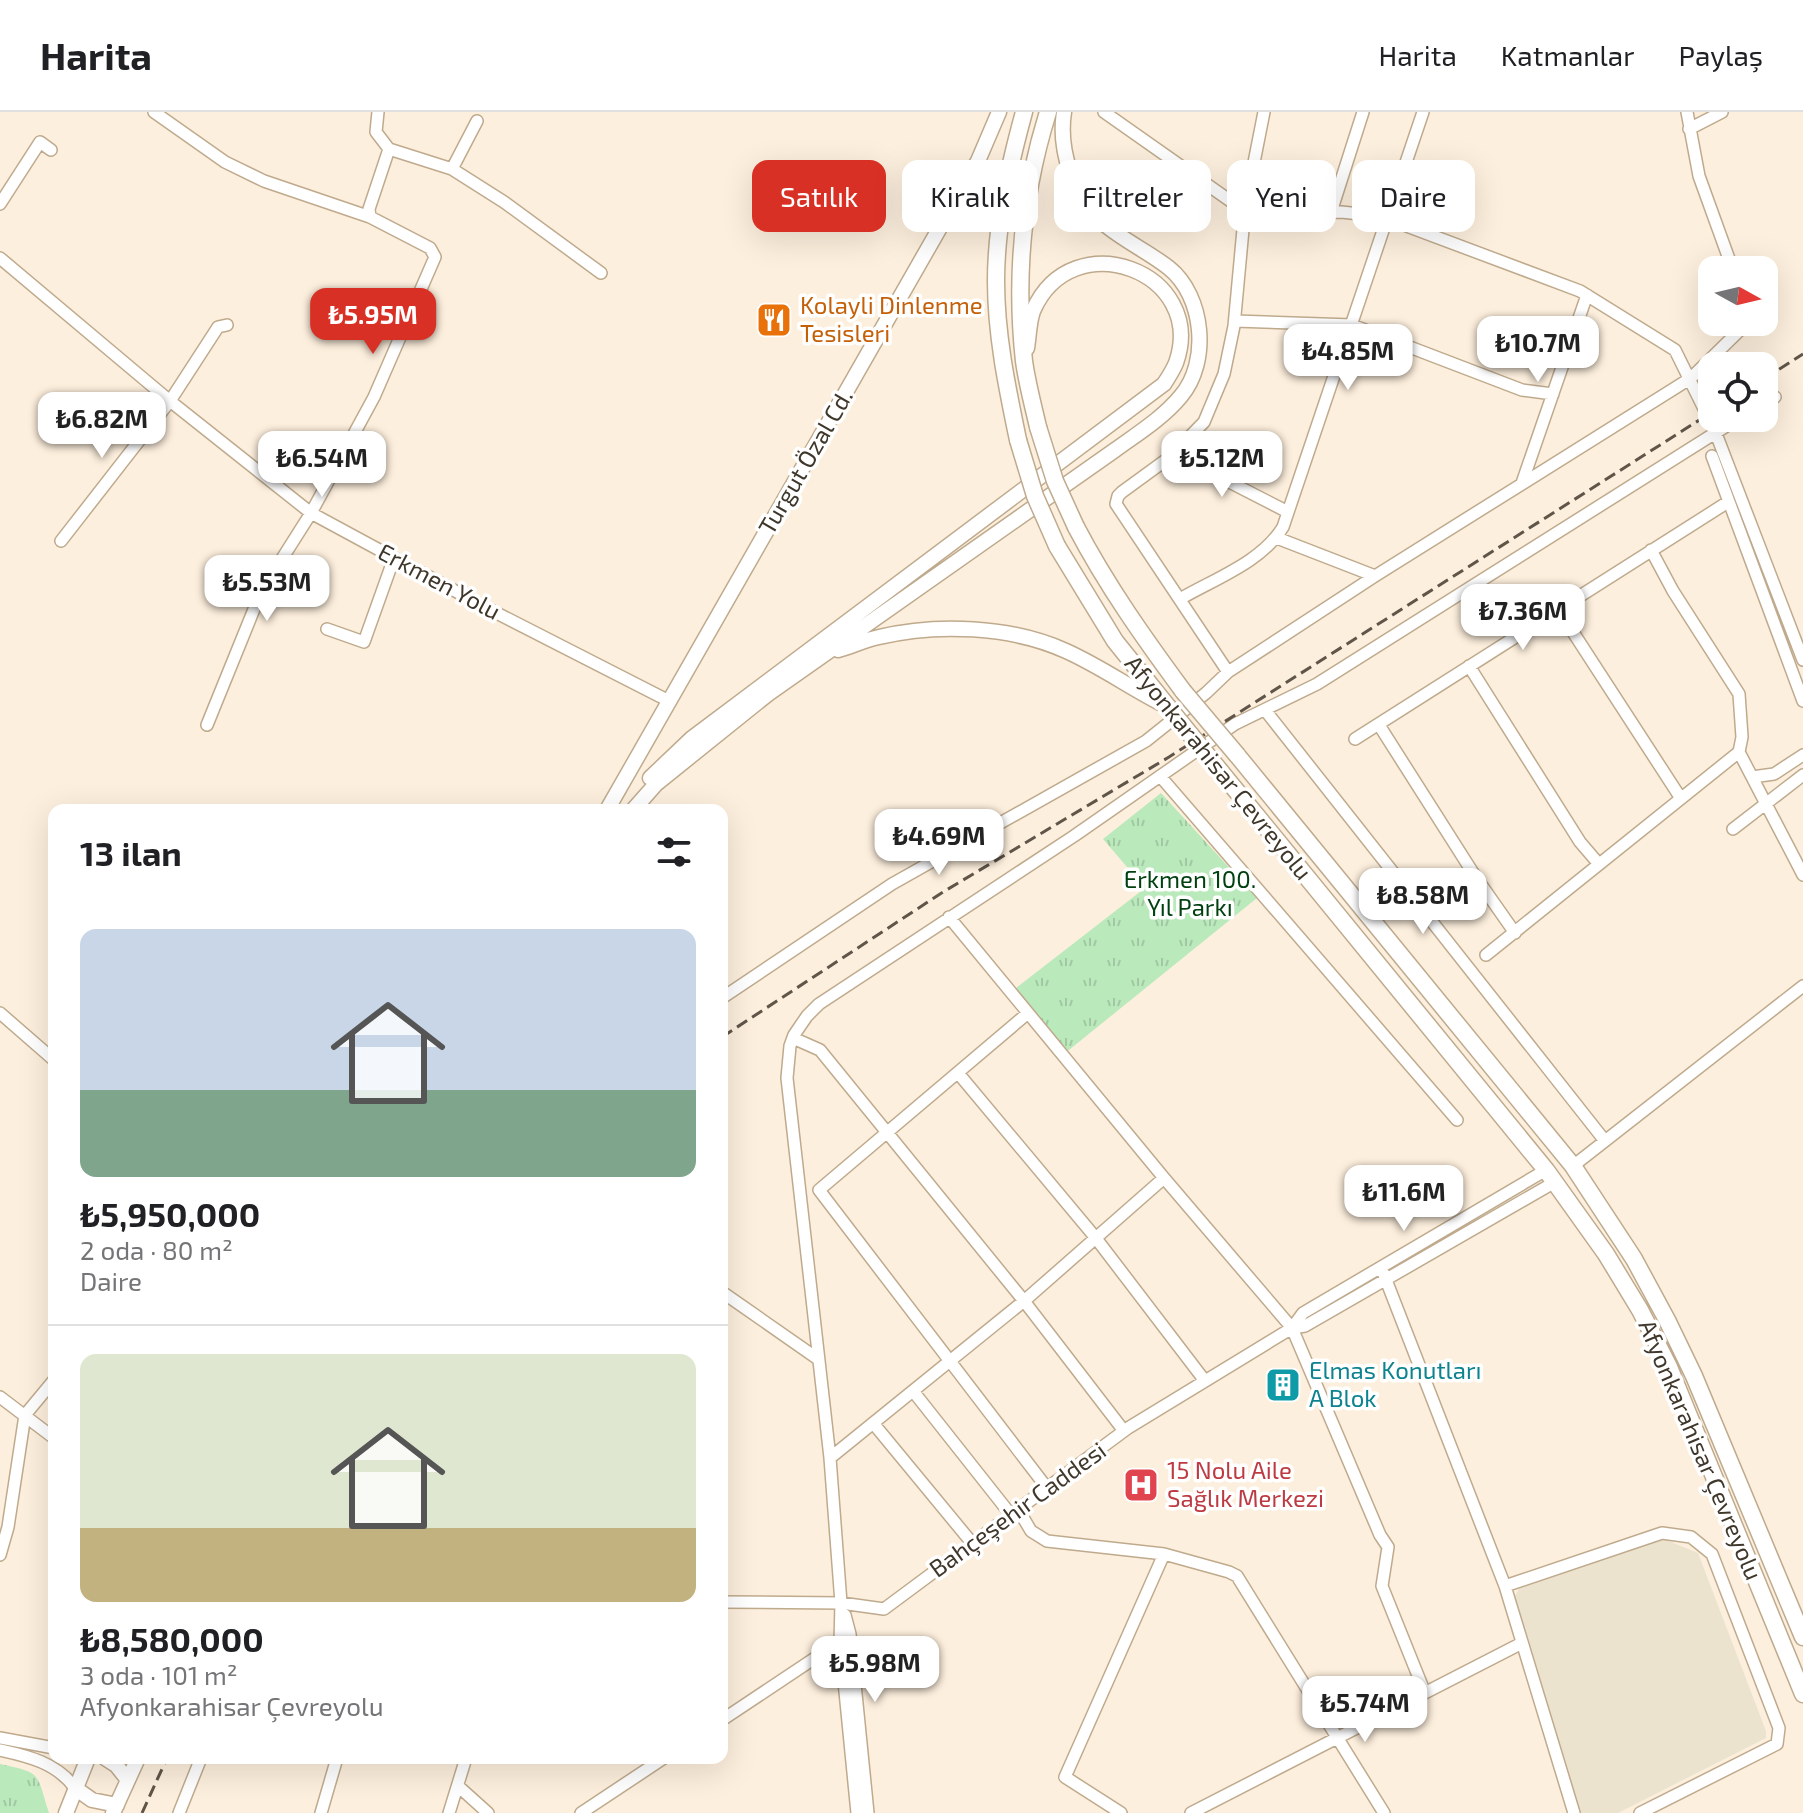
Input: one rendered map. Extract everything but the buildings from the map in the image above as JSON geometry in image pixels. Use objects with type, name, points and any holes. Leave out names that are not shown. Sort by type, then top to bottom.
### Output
[{"type":"highway","name":"Afyonkarahisar Çevreyolu","points":[[1024,112],[999,227],[996,282],[999,343],[1018,440],[1035,496],[1057,546],[1115,641],[1550,1176],[1606,1254],[1660,1347],[1803,1694]]},
{"type":"highway","name":"Afyonkarahisar Çevreyolu","points":[[1048,112],[1030,187],[1022,242],[1019,296],[1024,364],[1038,427],[1055,481],[1076,527],[1125,611],[1183,691],[1573,1166],[1634,1259],[1694,1376],[1803,1637]]},
{"type":"main road","name":"Turgut Özal Cd.","points":[[610,804],[978,161],[999,112]]},
{"type":"main road","points":[[638,804],[656,784],[723,729],[1156,420],[1183,395],[1193,374],[1199,345],[1199,319],[1189,290],[1170,269],[1103,223],[1087,205],[1072,178],[1065,149],[1064,112]]},
{"type":"main road","points":[[627,804],[692,738],[1164,384],[1176,362],[1179,338],[1177,315],[1167,294],[1153,280],[1136,270],[1099,264],[1079,267],[1052,283],[1033,312],[1024,364]]},
{"type":"main road","points":[[826,653],[879,636],[918,630],[999,633],[1063,649],[1168,707]]},
{"type":"main road","points":[[66,1813],[85,1764]]},
{"type":"main road","points":[[114,1764],[128,1780]]},
{"type":"main road","points":[[75,1788],[92,1800],[115,1809],[135,1764]]},
{"type":"street","points":[[154,112],[225,162],[251,175],[370,217],[430,248],[435,257],[374,397],[311,513],[261,592],[207,725]]},
{"type":"street","points":[[378,112],[376,132],[389,149],[452,169],[504,202],[601,273]]},
{"type":"street","points":[[1104,112],[1227,199]]},
{"type":"street","points":[[1254,160],[1264,112]]},
{"type":"street","points":[[1336,196],[1363,112]]},
{"type":"street","points":[[1407,160],[1423,112]]},
{"type":"street","points":[[1687,112],[1707,204],[1727,256]]},
{"type":"street","points":[[1689,129],[1722,112]]},
{"type":"street","points":[[452,169],[477,121]]},
{"type":"street","points":[[0,204],[40,142],[51,150]]},
{"type":"street","points":[[370,217],[369,209],[389,149]]},
{"type":"street","points":[[1228,672],[1116,504],[1122,492],[1173,453],[1204,422],[1231,351],[1243,232]]},
{"type":"street","points":[[1180,599],[1255,556],[1277,538],[1383,232]]},
{"type":"street","points":[[1421,232],[1587,295],[1675,350],[1698,393]]},
{"type":"street","name":"Erkmen Yolu","points":[[0,258],[170,401],[311,513],[481,605],[669,701]]},
{"type":"street","points":[[1522,484],[1587,295]]},
{"type":"street","points":[[1235,321],[1352,325],[1522,390],[1553,394]]},
{"type":"street","points":[[61,541],[170,401],[218,327],[227,325]]},
{"type":"street","points":[[728,994],[892,884],[1146,741],[1228,672],[1691,378],[1734,336]]},
{"type":"street","points":[[868,1813],[841,1603],[830,1458],[787,1078],[793,1038],[819,1004],[1074,836],[1235,724],[1317,684],[1713,432]]},
{"type":"street","points":[[1715,432],[1803,660]]},
{"type":"street","points":[[1173,453],[1288,512]]},
{"type":"street","points":[[1712,456],[1803,701]]},
{"type":"street","points":[[1355,739],[1728,502]]},
{"type":"street","points":[[1277,538],[1375,576]]},
{"type":"street","points":[[1651,550],[1673,591],[1739,694],[1742,737],[1739,752],[1803,875]]},
{"type":"street","points":[[327,629],[364,642],[394,558]]},
{"type":"street","points":[[1558,609],[1680,797]]},
{"type":"street","points":[[1469,666],[1580,842],[1598,863]]},
{"type":"street","points":[[1265,710],[1605,1141]]},
{"type":"street","points":[[1379,725],[1515,933]]},
{"type":"street","points":[[1486,955],[1739,752]]},
{"type":"street","points":[[1752,777],[1774,774],[1803,755]]},
{"type":"street","points":[[1733,829],[1803,775]]},
{"type":"street","points":[[1160,776],[1457,1120]]},
{"type":"street","points":[[949,917],[1292,1328],[1380,1535],[1388,1547],[1382,1586],[1425,1693]]},
{"type":"street","points":[[1573,1166],[1803,986]]},
{"type":"street","points":[[0,1013],[48,1055]]},
{"type":"street","points":[[1028,1013],[819,1190],[1047,1488]]},
{"type":"street","points":[[793,1038],[820,1050],[1024,1301],[1124,1431]]},
{"type":"street","points":[[958,1073],[1095,1237],[1205,1381]]},
{"type":"street","name":"Bahçeşehir Caddesi","points":[[728,1602],[841,1603],[884,1609],[1124,1431],[1292,1328],[1303,1313],[1550,1176]]},
{"type":"street","name":"Bahçeşehir Caddesi","points":[[1292,1328],[1305,1326],[1386,1280],[1550,1176]]},
{"type":"street","points":[[830,1458],[1024,1301],[1164,1178]]},
{"type":"street","points":[[1381,1267],[1505,1586],[1574,1813]]},
{"type":"street","points":[[728,1296],[818,1359]]},
{"type":"street","points":[[0,1555],[8,1527],[25,1415],[48,1387]]},
{"type":"street","points":[[913,1391],[1014,1512],[1031,1531],[1047,1541],[1164,1554],[1237,1576],[1384,1813]]},
{"type":"street","points":[[0,1397],[48,1433]]},
{"type":"street","points":[[873,1423],[972,1543]]},
{"type":"street","points":[[1505,1586],[1662,1533],[1691,1537],[1712,1554],[1779,1728],[1777,1744],[1640,1813]]},
{"type":"street","points":[[1121,1813],[1065,1777],[1164,1554]]},
{"type":"street","points":[[728,1716],[845,1638]]},
{"type":"street","points":[[845,1638],[857,1813]]},
{"type":"street","points":[[1191,1813],[1522,1643]]},
{"type":"street","points":[[0,1738],[48,1747]]},
{"type":"street","points":[[0,1750],[40,1761],[67,1777],[75,1788]]},
{"type":"street","points":[[179,1813],[199,1764]]},
{"type":"street","points":[[321,1813],[335,1764]]},
{"type":"street","points":[[449,1813],[464,1764]]},
{"type":"street","points":[[581,1813],[650,1764]]},
{"type":"street","points":[[458,1786],[488,1813]]},
{"type":"shaded area","points":[[1664,1539],[1698,1553],[1766,1731],[1766,1738],[1618,1813],[1579,1813],[1514,1598],[1520,1587]]},
{"type":"green space","name":"Erkmen 100. Yıl Parkı","points":[[1161,793],[1257,898],[1064,1054],[1011,992],[1145,888],[1103,839]]},
{"type":"green space","points":[[0,1764],[24,1770],[36,1777],[49,1813],[0,1813]]},
{"type":"railway","points":[[1778,370],[1803,354]]},
{"type":"railway","points":[[728,1033],[943,892],[1169,757],[1698,421]]},
{"type":"railway","points":[[142,1813],[164,1764]]},
{"type":"place","name":"Kolayli Dinlenme Tesisleri","points":[[774,320]]},
{"type":"place","name":"Elmas Konutları A Blok","points":[[1283,1385]]},
{"type":"place","name":"15 Nolu Aile Sağlık Merkezi","points":[[1141,1485]]}]
